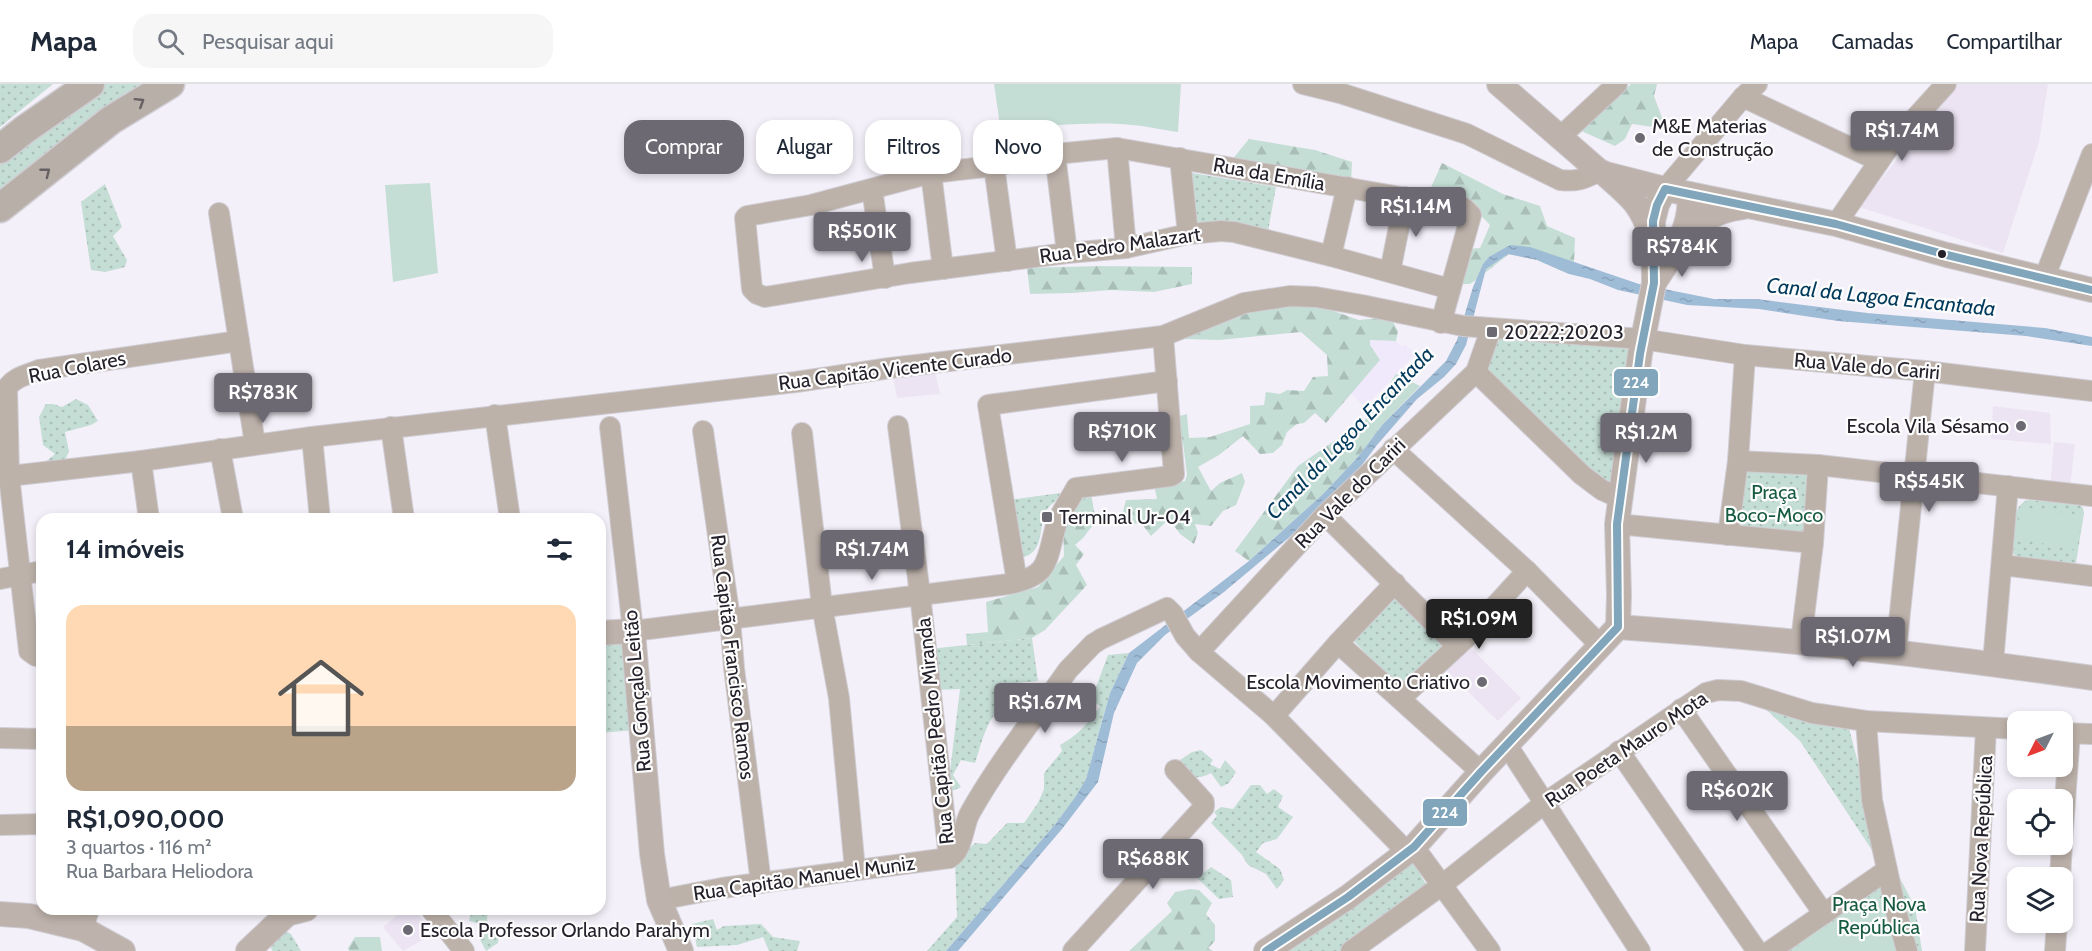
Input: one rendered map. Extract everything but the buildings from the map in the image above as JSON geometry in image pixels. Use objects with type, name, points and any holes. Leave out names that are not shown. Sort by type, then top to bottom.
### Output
[{"type":"highway","points":[[0,149],[90,84]]},
{"type":"highway","points":[[0,208],[111,120],[170,84]]},
{"type":"main road","points":[[1499,84],[1638,205],[1664,247]]},
{"type":"main road","points":[[1602,172],[1665,189],[1836,224],[1947,255],[2092,290]]},
{"type":"main road","points":[[1664,247],[1655,213],[1665,189]]},
{"type":"main road","points":[[1266,951],[1348,897],[1411,849],[1618,627],[1617,524],[1642,339],[1652,289],[1664,247],[1687,216],[1689,194]]},
{"type":"main road","points":[[1664,247],[1716,213],[1752,206]]},
{"type":"main road","points":[[1618,627],[1896,651],[2092,678]]},
{"type":"main road","points":[[606,633],[633,631]]},
{"type":"main road","name":"Rua Gonçalo Leitão","points":[[633,631],[652,854],[659,900],[681,951]]},
{"type":"main road","points":[[0,914],[86,919],[123,951]]},
{"type":"main road","points":[[248,951],[287,915]]},
{"type":"street","points":[[1303,84],[1371,102],[1467,134],[1560,180],[1571,182],[1602,172]]},
{"type":"street","points":[[1559,138],[1617,84]]},
{"type":"street","points":[[1836,224],[1879,161],[1942,85]]},
{"type":"street","points":[[1665,189],[1750,91],[1879,161]]},
{"type":"street","points":[[1117,148],[1126,249]]},
{"type":"street","name":"Rua da Emília","points":[[1063,153],[1117,148],[1464,208],[1471,215],[1450,289],[1445,323]]},
{"type":"street","points":[[2044,279],[2092,154]]},
{"type":"street","points":[[1180,158],[1188,234]]},
{"type":"street","name":"Rua da Emília","points":[[752,289],[745,218],[747,216],[811,205],[927,174]]},
{"type":"street","points":[[931,174],[944,269]]},
{"type":"street","points":[[995,174],[1007,261]]},
{"type":"street","points":[[1057,174],[1067,254]]},
{"type":"street","points":[[1331,256],[1347,187]]},
{"type":"street","points":[[872,189],[885,278]]},
{"type":"street","points":[[1390,272],[1405,197]]},
{"type":"street","points":[[219,213],[255,444]]},
{"type":"street","name":"Rua Pedro Malazart","points":[[752,289],[765,297],[944,269],[1126,249],[1188,234],[1221,231],[1234,232],[1331,256],[1450,289]]},
{"type":"street","name":"Rua Capitão Vicente Curado","points":[[4,477],[141,461],[312,436],[796,382],[1162,336],[1244,303],[1290,296],[1316,297],[1362,304],[1445,323],[1481,328],[1642,339]]},
{"type":"street","name":"Rua Vale do Cariri","points":[[1199,652],[1325,515],[1476,372],[1481,328]]},
{"type":"street","points":[[633,631],[1017,582],[1034,576],[1044,567],[1053,544],[1055,527],[1077,488],[1172,476],[1175,471],[1162,336]]},
{"type":"street","name":"Rua Vale do Cariri","points":[[1642,339],[1745,355],[1926,371],[2092,391]]},
{"type":"street","name":"Rua Colares","points":[[36,653],[10,577],[4,477],[7,388],[15,380],[39,370],[238,341]]},
{"type":"street","points":[[1728,535],[1738,461],[1745,355]]},
{"type":"street","points":[[1896,651],[1926,371]]},
{"type":"street","points":[[1476,372],[1582,475],[1602,490],[1620,498]]},
{"type":"street","points":[[1017,582],[988,405],[1167,381]]},
{"type":"street","points":[[495,415],[509,513]]},
{"type":"street","name":"Rua Capitão Pedro Miranda","points":[[898,426],[920,594],[949,858]]},
{"type":"street","points":[[391,427],[403,513]]},
{"type":"street","name":"Rua Gonçalo Leitão","points":[[610,427],[633,631]]},
{"type":"street","name":"Rua Capitão Francisco Ramos","points":[[703,430],[730,619],[761,883]]},
{"type":"street","points":[[802,433],[822,606],[839,698],[855,870]]},
{"type":"street","points":[[312,436],[319,513]]},
{"type":"street","points":[[220,449],[233,513]]},
{"type":"street","points":[[1393,449],[1527,571],[1600,645]]},
{"type":"street","points":[[141,461],[148,513]]},
{"type":"street","points":[[1738,461],[1818,465],[2092,496]]},
{"type":"street","points":[[1801,641],[1813,543],[1818,465]]},
{"type":"street","points":[[1993,663],[2008,486]]},
{"type":"street","points":[[1325,515],[1457,646]]},
{"type":"street","points":[[1617,524],[1813,543]]},
{"type":"street","points":[[2002,565],[2092,576]]},
{"type":"street","points":[[1401,698],[1457,646],[1527,571]]},
{"type":"street","points":[[10,577],[36,572]]},
{"type":"street","points":[[1274,716],[1395,583]]},
{"type":"street","points":[[949,858],[955,853],[968,816],[986,786],[1080,656],[1101,639],[1167,608],[1173,614],[1185,636],[1199,652],[1274,716],[1411,849],[1442,885],[1490,951]]},
{"type":"street","points":[[1338,644],[1481,772]]},
{"type":"street","name":"Rua Poeta Mauro Mota","points":[[1351,951],[1442,885],[1546,802],[1706,693],[1718,690],[1741,691],[1812,713],[1866,721],[2007,729]]},
{"type":"street","points":[[1681,710],[1824,914]]},
{"type":"street","points":[[1866,721],[1872,800],[1907,951]]},
{"type":"street","name":"Rua Nova República","points":[[1975,951],[1986,728]]},
{"type":"street","points":[[2073,733],[2092,734]]},
{"type":"street","points":[[0,738],[36,739]]},
{"type":"street","points":[[1507,745],[1546,802],[1640,951]]},
{"type":"street","points":[[1618,751],[1757,951]]},
{"type":"street","points":[[1073,951],[1204,807],[1204,802],[1175,770]]},
{"type":"street","points":[[0,825],[36,824]]},
{"type":"street","name":"Rua Capitão Manuel Muniz","points":[[659,900],[761,883],[949,858]]},
{"type":"street","points":[[1770,951],[1887,870]]},
{"type":"street","points":[[436,915],[464,951]]},
{"type":"street","points":[[2055,951],[2056,933]]},
{"type":"shaded area","points":[[1957,84],[2048,84],[2039,142],[2003,253],[1859,207]]},
{"type":"shaded area","points":[[1370,340],[1396,341],[1402,347],[1405,344],[1415,354],[1365,407],[1350,393],[1380,360],[1370,345]]},
{"type":"shaded area","points":[[935,371],[940,394],[897,398],[893,377]]},
{"type":"shaded area","name":"Escola Vila Sésamo","points":[[1993,406],[2050,413],[2051,444],[1991,439]]},
{"type":"shaded area","points":[[2054,442],[2075,444],[2070,488],[2050,486]]},
{"type":"shaded area","name":"Escola Movimento Criativo","points":[[1467,644],[1521,698],[1498,721],[1443,667]]},
{"type":"shaded area","name":"Escola Professor Orlando Parahym","points":[[398,915],[419,915],[433,934],[403,951],[383,927]]},
{"type":"green space","points":[[0,84],[53,84],[0,127]]},
{"type":"green space","points":[[103,84],[140,84],[0,193],[0,156]]},
{"type":"green space","points":[[994,84],[1181,84],[1178,132],[1116,124],[1063,125],[1063,120],[999,120]]},
{"type":"green space","points":[[1631,84],[1657,84],[1654,96],[1664,123],[1655,121],[1653,127],[1632,124],[1625,139],[1615,146],[1579,130]]},
{"type":"green space","points":[[1249,139],[1315,150],[1352,162],[1351,183],[1230,162]]},
{"type":"green space","points":[[1442,163],[1503,194],[1540,206],[1547,226],[1575,238],[1574,263],[1569,274],[1537,260],[1509,254],[1470,284],[1457,284],[1466,249],[1480,248],[1490,225],[1471,205],[1428,194]]},
{"type":"green space","points":[[1186,172],[1276,187],[1268,231],[1196,231]]},
{"type":"green space","points":[[430,183],[438,273],[393,282],[385,185]]},
{"type":"green space","points":[[105,184],[122,227],[113,236],[127,260],[125,267],[105,272],[91,270],[81,202]]},
{"type":"green space","points":[[1192,267],[1192,284],[1154,292],[1111,290],[1030,294],[1027,268]]},
{"type":"green space","points":[[1305,301],[1359,320],[1379,318],[1393,322],[1398,331],[1396,341],[1370,340],[1370,345],[1380,360],[1326,423],[1315,413],[1304,423],[1297,424],[1287,432],[1282,445],[1273,453],[1260,454],[1243,436],[1219,455],[1198,467],[1211,491],[1220,483],[1242,473],[1245,482],[1236,505],[1223,511],[1211,526],[1195,524],[1198,533],[1194,544],[1180,534],[1169,519],[1151,536],[1142,524],[1128,523],[1121,519],[1126,500],[1157,499],[1154,485],[1169,485],[1185,481],[1187,475],[1183,443],[1174,439],[1173,418],[1187,414],[1189,438],[1210,437],[1250,424],[1250,406],[1264,405],[1266,392],[1280,394],[1287,390],[1304,391],[1313,377],[1328,376],[1327,355],[1301,332],[1219,340],[1184,339],[1240,313],[1287,307]]},
{"type":"green space","points":[[1492,334],[1645,337],[1623,498],[1582,477],[1478,366]]},
{"type":"green space","points":[[1396,374],[1420,386],[1383,424],[1357,458],[1323,494],[1249,561],[1235,551],[1298,466],[1367,418]]},
{"type":"green space","points":[[76,399],[88,405],[98,421],[65,432],[69,451],[66,465],[43,464],[55,454],[43,445],[39,417],[46,404],[62,407]]},
{"type":"green space","name":"Praça Boco-Moco","points":[[1745,470],[1808,475],[1810,478],[1804,536],[1738,528]]},
{"type":"green space","points":[[1060,493],[1046,511],[1037,547],[1026,556],[1017,559],[1009,500]]},
{"type":"green space","points":[[1091,494],[1096,521],[1075,545],[1084,554],[1076,565],[1087,585],[1045,630],[1032,638],[967,645],[966,634],[988,632],[986,602],[1038,587],[1064,556],[1063,526],[1081,500]]},
{"type":"green space","points":[[2029,500],[2080,505],[2083,508],[2076,563],[2019,559],[2012,552],[2016,514],[2018,508]]},
{"type":"green space","points":[[2021,507],[2083,515],[2076,550],[2016,538]]},
{"type":"green space","points":[[1396,596],[1444,642],[1442,648],[1402,685],[1393,682],[1353,640]]},
{"type":"green space","points":[[1032,638],[1038,681],[1016,683],[1009,702],[995,713],[990,721],[975,763],[961,760],[953,775],[961,787],[952,791],[950,771],[960,689],[935,690],[929,649]]},
{"type":"green space","points":[[618,643],[624,649],[635,730],[606,732],[606,644]]},
{"type":"green space","points":[[1129,653],[1110,693],[1086,779],[1076,797],[946,951],[927,951],[957,917],[955,862],[975,843],[987,844],[1007,823],[1024,823],[1038,803],[1044,789],[1044,773],[1062,751],[1060,745],[1082,728],[1100,706],[1091,700],[1108,655]]},
{"type":"green space","name":"Praça Nova República","points":[[1742,687],[1844,709],[1876,832],[1915,907],[1922,951],[1766,951],[1885,870],[1800,741]]},
{"type":"green space","points":[[1201,750],[1213,760],[1210,764],[1220,769],[1225,760],[1236,772],[1229,783],[1221,787],[1211,773],[1200,777],[1191,776],[1174,764],[1192,752]]},
{"type":"green space","points":[[1251,785],[1260,785],[1267,794],[1274,789],[1283,796],[1278,807],[1293,817],[1277,839],[1263,843],[1256,852],[1280,869],[1284,880],[1277,889],[1266,874],[1248,865],[1242,855],[1211,823],[1217,816],[1214,812],[1221,807],[1233,809]]},
{"type":"green space","points":[[1413,861],[1427,886],[1350,945],[1340,951],[1281,951]]},
{"type":"green space","points":[[1211,867],[1231,880],[1233,897],[1219,899],[1197,878]]},
{"type":"green space","points":[[1199,890],[1212,903],[1206,914],[1215,925],[1215,941],[1208,948],[1213,951],[1129,951],[1172,911],[1167,903],[1175,892]]},
{"type":"green space","points":[[1872,895],[1911,951],[1791,951]]},
{"type":"green space","points":[[470,915],[488,915],[488,931],[499,935],[498,943],[486,951],[478,936],[480,924],[469,921]]},
{"type":"green space","points":[[713,919],[717,930],[724,926],[761,924],[773,937],[800,941],[797,951],[769,951],[763,937],[737,945],[697,947],[692,924]]},
{"type":"green space","points":[[284,930],[291,934],[301,951],[272,951],[270,944]]},
{"type":"green space","points":[[355,937],[380,937],[382,951],[349,951],[348,948]]},
{"type":"water","name":"Canal da Lagoa Encantada","points":[[1510,245],[1530,247],[1639,284],[1714,299],[1757,299],[1867,313],[2045,328],[2092,337],[2092,346],[2026,336],[1838,321],[1759,309],[1687,305],[1618,290],[1569,274],[1537,260],[1508,254],[1486,269],[1466,345],[1456,364],[1417,399],[1362,465],[1292,535],[1224,592],[1165,635],[1137,663],[1114,713],[1098,782],[1062,829],[958,951],[946,951],[1057,822],[1076,796],[1086,779],[1110,693],[1129,653],[1249,561],[1323,494],[1357,458],[1383,424],[1446,361],[1457,340],[1473,287],[1483,264],[1489,257]]},
{"type":"transit line","name":"224","points":[[1266,951],[1348,897],[1414,847],[1481,772],[1618,627],[1617,524],[1640,354],[1654,283],[1653,221],[1657,205],[1665,189],[1836,224],[1947,255],[2092,290]]},
{"type":"place","name":"M&E Materias de Construção","points":[[1640,138]]},
{"type":"place","name":"20222;20203","points":[[1492,332]]},
{"type":"place","name":"Escola Vila Sésamo","points":[[2021,426]]},
{"type":"place","name":"Terminal Ur-04","points":[[1047,517]]},
{"type":"place","name":"Escola Movimento Criativo","points":[[1482,682]]},
{"type":"place","name":"Escola Professor Orlando Parahym","points":[[408,930]]}]
